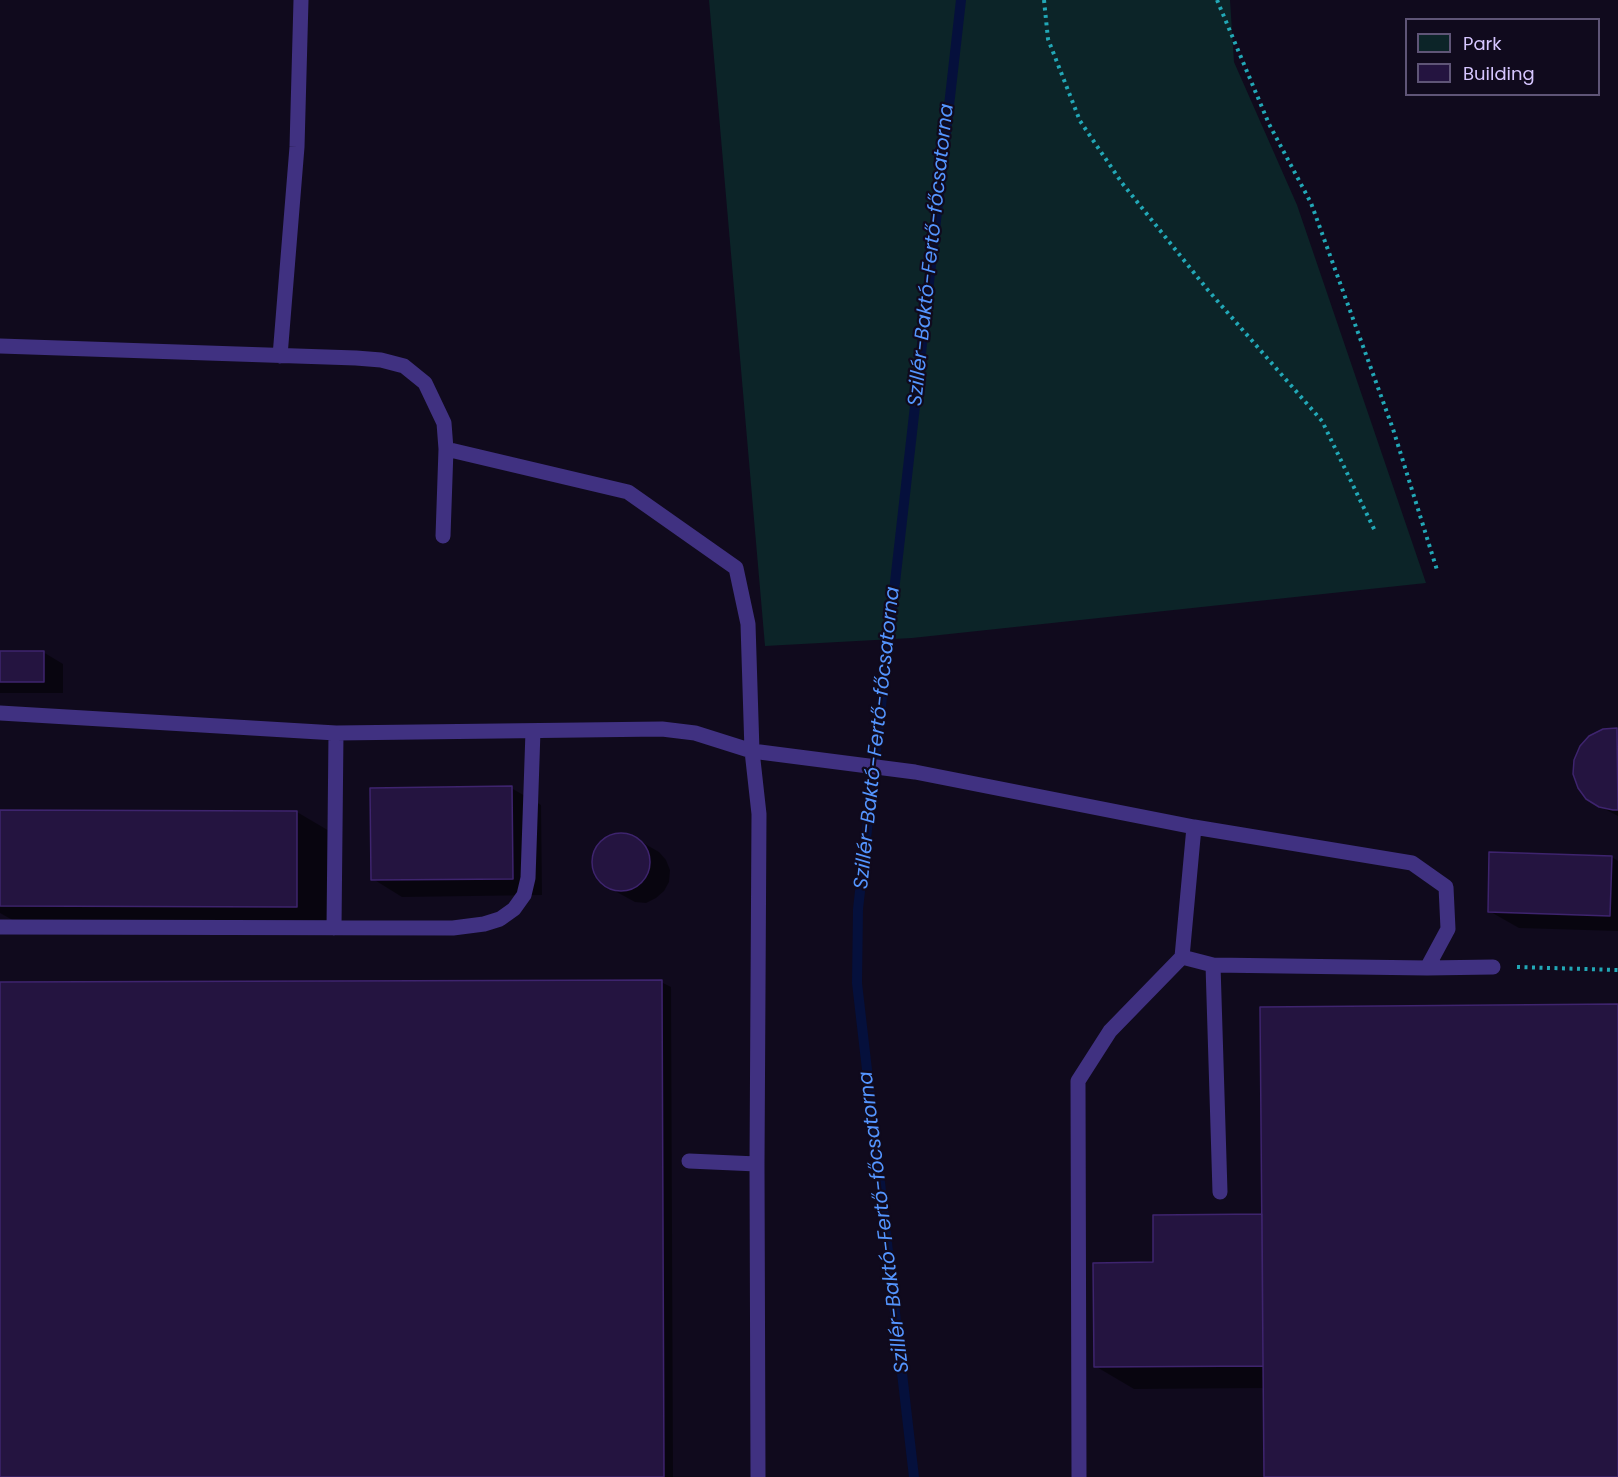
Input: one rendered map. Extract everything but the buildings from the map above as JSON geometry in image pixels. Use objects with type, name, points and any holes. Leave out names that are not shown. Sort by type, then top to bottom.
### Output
[{"type":"lane","points":[[280,356],[297,147],[301,0]]},
{"type":"lane","points":[[0,346],[364,358],[404,366],[425,383],[435,399],[444,423],[446,449],[443,536]]},
{"type":"lane","points":[[446,449],[628,492],[736,568],[748,624],[752,751],[759,814],[758,1477]]},
{"type":"lane","points":[[0,713],[336,733],[662,729],[695,733],[752,751],[915,772],[1194,827],[1412,863],[1446,887],[1448,929],[1427,968]]},
{"type":"lane","points":[[0,927],[453,928],[492,922],[514,909],[524,894],[528,878],[533,731]]},
{"type":"lane","points":[[334,928],[336,733]]},
{"type":"lane","points":[[1079,1477],[1078,1081],[1110,1031],[1182,957],[1194,827]]},
{"type":"lane","points":[[1182,957],[1213,965],[1493,967]]},
{"type":"lane","points":[[1213,965],[1220,1192]]},
{"type":"lane","points":[[689,1161],[757,1164]]},
{"type":"path","points":[[1044,0],[1048,39],[1080,121],[1122,183],[1207,289],[1322,421],[1376,533]]},
{"type":"path","points":[[1216,0],[1269,124],[1311,203],[1393,429],[1437,570]]},
{"type":"path","points":[[1493,967],[1618,970]]},
{"type":"green space","points":[[709,0],[1230,0],[1234,62],[1297,205],[1426,583],[912,638],[765,646]]},
{"type":"waterway","name":"Szillér-Baktó-Fertő-főcsatorna","points":[[914,1477],[857,983],[858,909],[961,0]]}]
